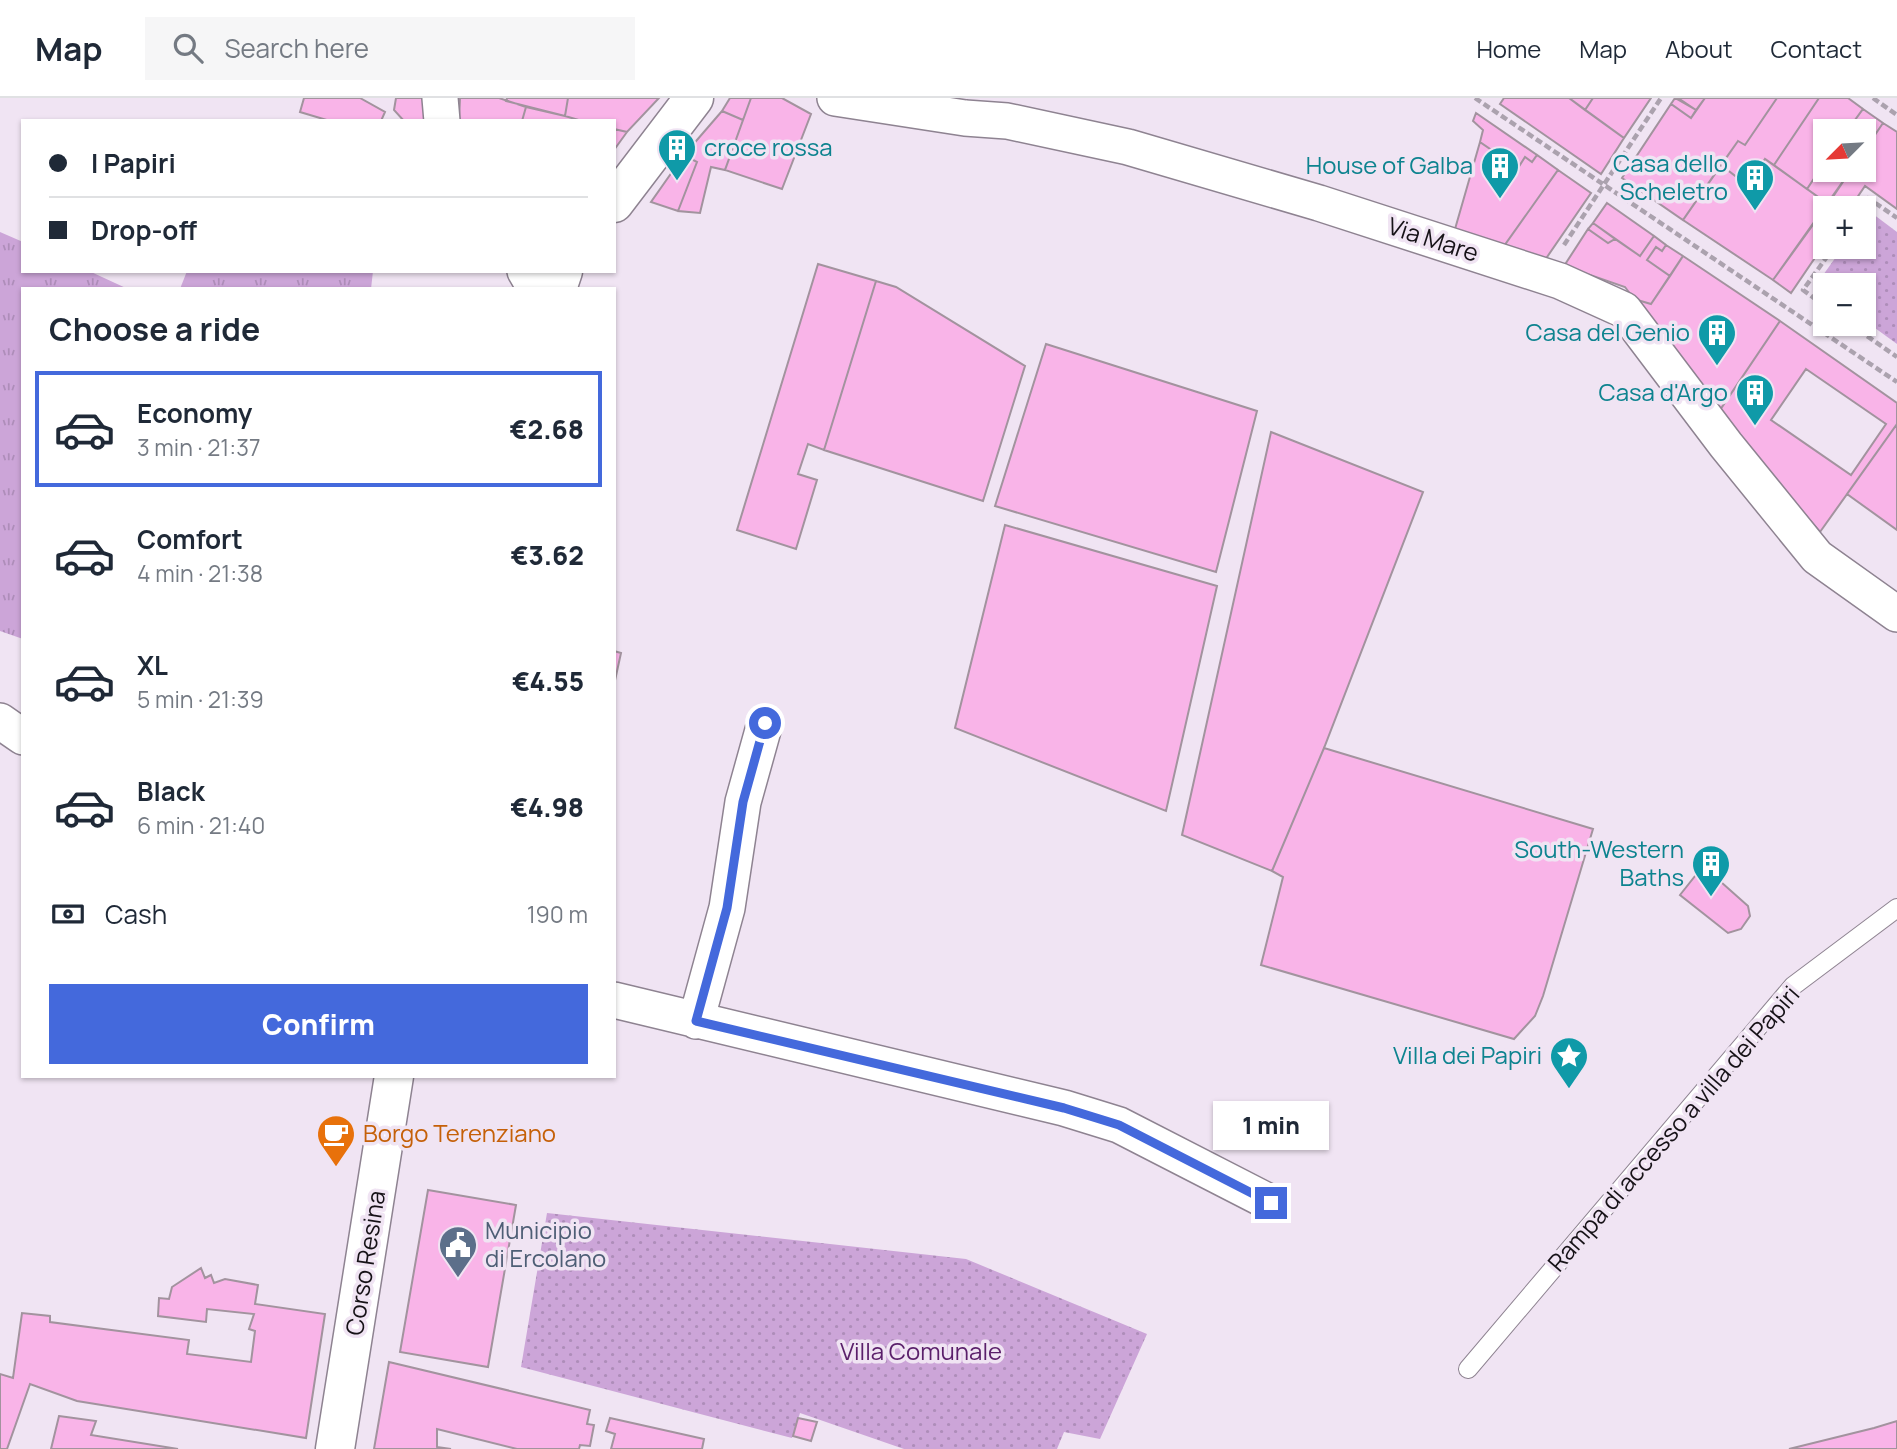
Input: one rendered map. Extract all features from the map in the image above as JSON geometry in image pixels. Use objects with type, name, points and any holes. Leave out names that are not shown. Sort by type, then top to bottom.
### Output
[{"type":"main road","points":[[616,200],[694,98]]},
{"type":"main road","name":"Corso Resina","points":[[335,1449],[394,1078]]},
{"type":"street","points":[[440,98],[442,119]]},
{"type":"street","name":"Via Mare","points":[[835,98],[965,118],[1007,121],[1128,147],[1332,207],[1560,281],[1610,301],[1624,310],[1726,445],[1817,557],[1897,614]]},
{"type":"street","points":[[526,273],[532,283],[539,287]]},
{"type":"street","points":[[0,721],[21,736]]},
{"type":"street","points":[[696,1021],[727,908],[743,802],[765,723]]},
{"type":"street","points":[[616,1001],[1064,1108],[1119,1125],[1271,1203]]},
{"type":"lane","name":"Rampa di accesso a villa dei Papiri","points":[[1468,1369],[1793,986],[1897,908]]},
{"type":"path","points":[[1475,98],[1897,382]]},
{"type":"path","points":[[1564,245],[1661,98]]},
{"type":"path","points":[[1873,98],[1897,115]]},
{"type":"path","points":[[1876,204],[1897,218]]},
{"type":"path","points":[[1813,276],[1803,290],[1813,297]]},
{"type":"path","points":[[1867,336],[1897,357]]},
{"type":"green space","points":[[1876,216],[1897,232],[1897,344],[1876,329],[1876,273],[1825,273],[1834,259],[1876,259]]},
{"type":"green space","points":[[0,232],[21,241],[21,273],[93,273],[124,287],[21,287],[21,638],[0,631]]},
{"type":"green space","points":[[186,273],[373,273],[371,287],[181,287]]},
{"type":"green space","name":"Villa Comunale","points":[[547,1213],[966,1259],[1147,1334],[1100,1439],[1064,1432],[1057,1449],[904,1449],[800,1413],[792,1438],[521,1367]]},
{"type":"building","points":[[304,98],[360,98],[385,112],[382,119],[323,119],[300,112]]},
{"type":"building","points":[[396,98],[424,98],[429,119],[402,119],[394,110]]},
{"type":"building","points":[[460,98],[499,98],[526,107],[523,119],[459,119]]},
{"type":"building","points":[[507,98],[568,98],[565,116],[506,101]]},
{"type":"building","points":[[568,98],[659,98],[627,132],[616,129],[616,119],[575,119],[565,116]]},
{"type":"building","points":[[730,98],[751,98],[743,120],[722,111]]},
{"type":"building","points":[[751,98],[782,98],[811,114],[782,189],[725,170]]},
{"type":"building","points":[[1504,98],[1569,98],[1624,138],[1601,174],[1500,104]]},
{"type":"building","points":[[1569,98],[1593,98],[1585,110]]},
{"type":"building","points":[[1593,98],[1651,98],[1624,138],[1585,110]]},
{"type":"building","points":[[1675,98],[1696,110],[1691,118],[1671,104]]},
{"type":"building","points":[[1678,98],[1705,98],[1696,110]]},
{"type":"building","points":[[1705,98],[1777,98],[1745,145],[1738,141],[1683,220],[1622,178],[1671,104],[1691,118]]},
{"type":"building","points":[[1777,98],[1819,98],[1774,165],[1765,159],[1747,185],[1721,165],[1738,141],[1745,145]]},
{"type":"building","points":[[1819,98],[1848,98],[1863,109],[1856,119],[1813,119],[1813,180],[1807,189],[1774,165]]},
{"type":"building","points":[[526,107],[575,119],[523,119]]},
{"type":"building","points":[[1863,109],[1883,123],[1876,133],[1876,119],[1856,119]]},
{"type":"building","points":[[722,111],[743,120],[725,170],[711,167],[700,213],[678,211],[697,162],[684,155]]},
{"type":"building","points":[[1476,113],[1537,155],[1532,162],[1525,157],[1518,168],[1480,142],[1483,130],[1473,121]]},
{"type":"building","points":[[1883,123],[1897,132],[1897,209],[1865,186],[1858,196],[1833,196],[1842,182],[1876,182],[1876,133]]},
{"type":"building","points":[[616,129],[627,132],[616,147]]},
{"type":"building","name":"House of Galba","points":[[1480,142],[1518,168],[1525,157],[1532,162],[1537,155],[1558,170],[1504,246],[1455,229]]},
{"type":"building","name":"croce rossa","points":[[684,155],[697,162],[678,211],[651,202]]},
{"type":"building","name":"Casa dello Scheletro","points":[[1765,159],[1817,196],[1813,196],[1813,225],[1773,280],[1683,220],[1721,165],[1747,185]]},
{"type":"building","points":[[1558,170],[1591,193],[1545,260],[1504,246]]},
{"type":"building","points":[[1813,180],[1843,182],[1833,196],[1817,196],[1807,189]]},
{"type":"building","points":[[1607,203],[1654,236],[1640,256],[1593,223]]},
{"type":"building","points":[[1593,223],[1615,239],[1608,243],[1588,229]]},
{"type":"building","points":[[1813,224],[1814,259],[1791,293],[1773,280]]},
{"type":"building","points":[[1588,229],[1608,243],[1615,239],[1640,256],[1654,236],[1666,245],[1662,251],[1656,247],[1647,260],[1670,276],[1651,304],[1634,299],[1625,287],[1564,266]]},
{"type":"building","points":[[1666,245],[1683,256],[1670,276],[1647,260],[1656,247],[1662,251]]},
{"type":"building","name":"Casa del Genio","points":[[1683,256],[1780,321],[1718,413],[1634,299],[1651,304]]},
{"type":"building","points":[[818,264],[876,281],[824,450],[808,444],[798,474],[817,480],[796,549],[737,530]]},
{"type":"building","points":[[876,281],[896,287],[1025,366],[983,501],[824,450]]},
{"type":"building","name":"Casa d'Argo","points":[[1780,321],[1897,403],[1897,424],[1820,532],[1718,413]],"holes":[[[1806,369],[1886,424],[1851,475],[1771,420]]]},
{"type":"building","points":[[1046,344],[1257,411],[1216,572],[995,506]]},
{"type":"building","points":[[1897,424],[1897,530],[1847,494]]},
{"type":"building","points":[[1271,432],[1423,492],[1324,748],[1272,871],[1182,835]]},
{"type":"building","points":[[1005,525],[1217,586],[1166,811],[955,728]]},
{"type":"building","points":[[616,652],[621,653],[616,676]]},
{"type":"building","points":[[1324,748],[1593,829],[1543,996],[1535,1016],[1514,1039],[1261,965],[1283,877],[1272,871]]},
{"type":"building","name":"South-Western Baths","points":[[1703,866],[1748,906],[1750,916],[1741,929],[1728,933],[1680,895]]},
{"type":"building","name":"Municipio di Ercolano","points":[[428,1190],[516,1205],[488,1367],[400,1352]]},
{"type":"building","points":[[201,1268],[205,1278],[211,1275],[214,1283],[225,1279],[258,1285],[255,1304],[325,1314],[306,1438],[77,1401],[30,1384],[7,1449],[0,1449],[0,1374],[13,1378],[22,1313],[50,1316],[50,1322],[189,1340],[187,1354],[251,1362],[255,1331],[249,1329],[254,1314],[207,1309],[206,1322],[158,1316],[159,1298],[169,1299],[172,1287]]},
{"type":"building","points":[[389,1362],[590,1410],[587,1424],[594,1425],[590,1446],[580,1445],[579,1449],[517,1449],[437,1429],[437,1447],[451,1449],[374,1449]]},
{"type":"building","points":[[59,1416],[96,1421],[91,1435],[178,1449],[51,1449]]},
{"type":"building","points":[[610,1418],[704,1439],[702,1449],[611,1449],[615,1434],[606,1431]]},
{"type":"building","points":[[798,1418],[817,1422],[811,1441],[793,1436]]},
{"type":"building","points":[[1897,1421],[1897,1449],[1789,1449],[1874,1428]]},
{"type":"place","name":"croce rossa","points":[[677,182]]},
{"type":"place","name":"House of Galba","points":[[1500,200]]},
{"type":"place","name":"Casa dello Scheletro","points":[[1755,212]]},
{"type":"place","name":"Casa del Genio","points":[[1717,367]]},
{"type":"place","name":"Casa d'Argo","points":[[1755,427]]},
{"type":"place","name":"South-Western Baths","points":[[1711,898]]},
{"type":"place","name":"Villa dei Papiri","points":[[1569,1090]]},
{"type":"place","name":"Borgo Terenziano","points":[[336,1168]]},
{"type":"place","name":"Municipio di Ercolano","points":[[458,1279]]},
{"type":"route","points":[[765,723],[743,802],[727,908],[696,1021],[915,1070],[1119,1125],[1271,1203]]}]
